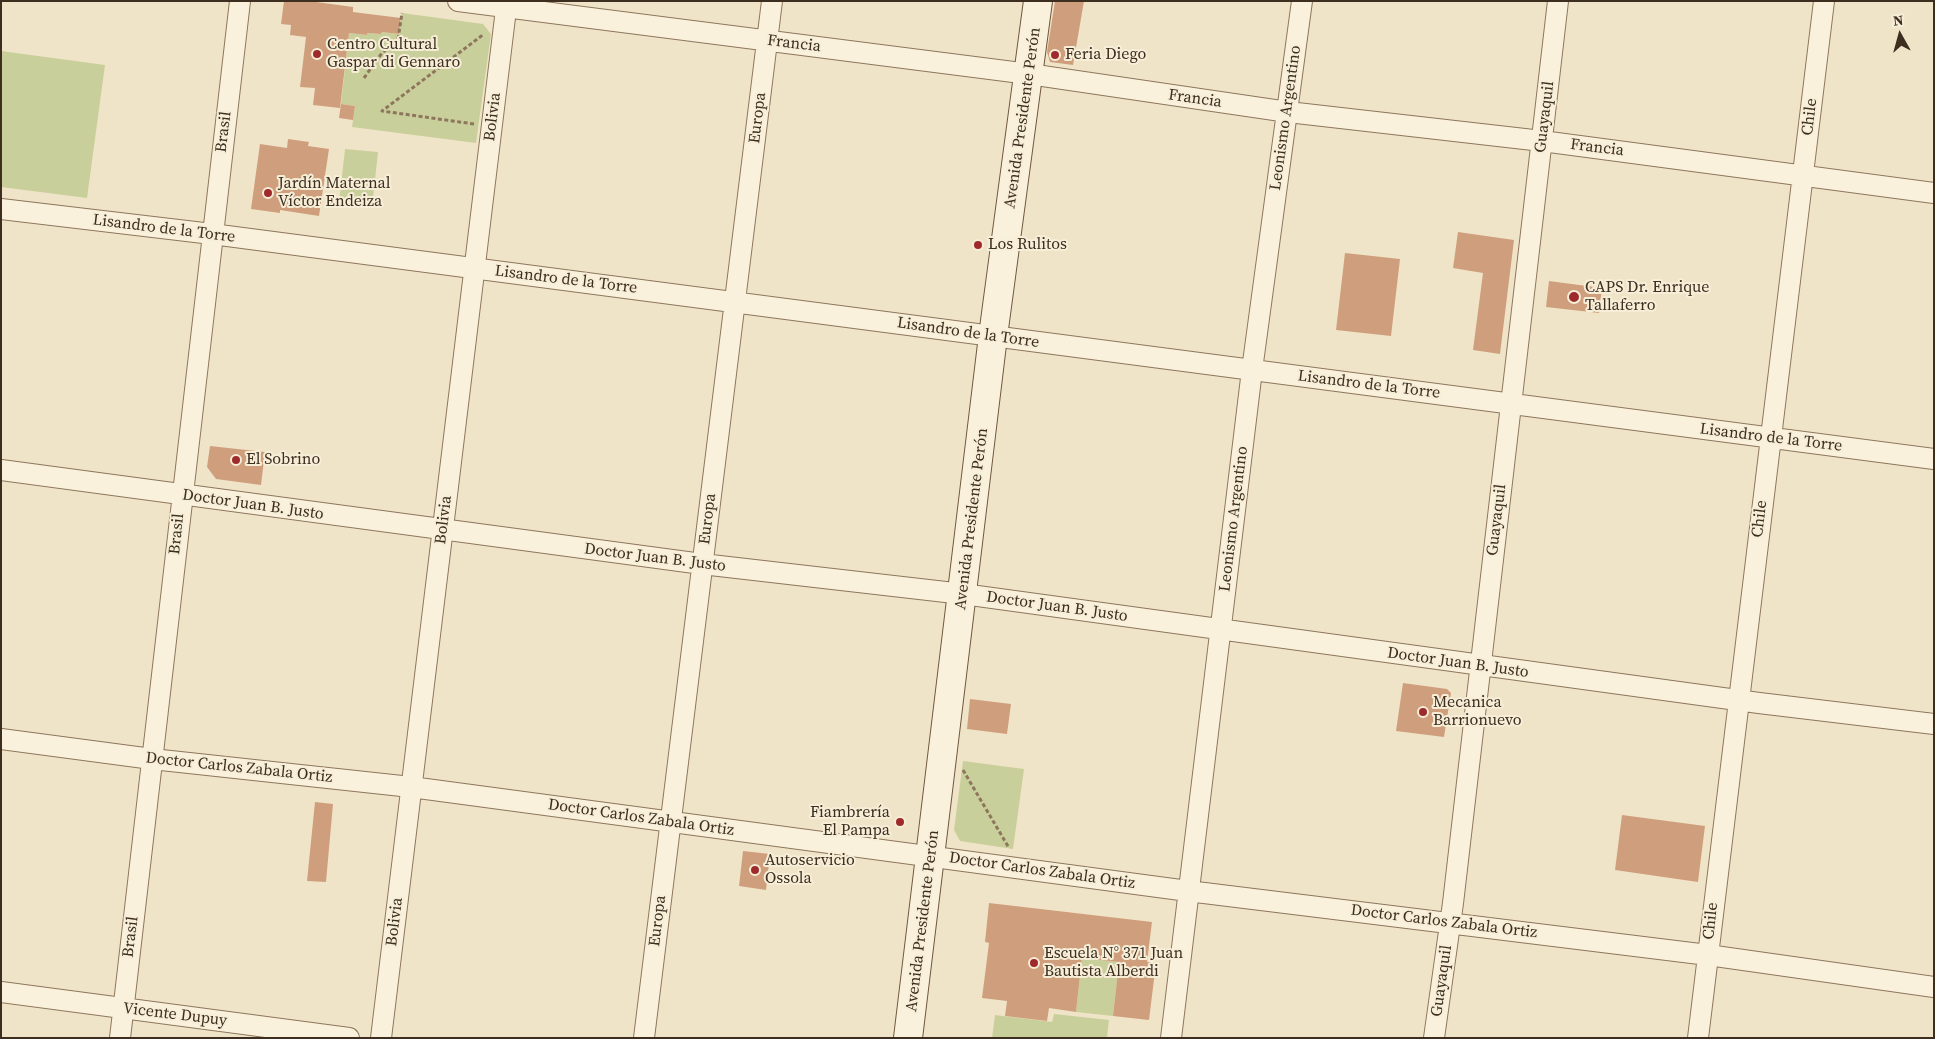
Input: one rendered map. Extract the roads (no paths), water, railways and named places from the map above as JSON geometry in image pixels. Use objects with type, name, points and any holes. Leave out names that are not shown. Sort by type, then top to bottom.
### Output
[{"type":"main road","name":"Avenida Presidente Perón","points":[[908,1038],[993,336],[1038,1]]},
{"type":"street","name":"Brasil","points":[[120,1038],[240,1]]},
{"type":"street","name":"Francia","points":[[458,1],[507,4],[767,41],[1029,74],[1288,112],[1542,141],[1803,174],[1934,193]]},
{"type":"street","name":"Europa","points":[[644,1038],[772,1]]},
{"type":"street","name":"Leonismo Argentino","points":[[1171,1038],[1252,370],[1302,1]]},
{"type":"street","name":"Guayaquil","points":[[1434,1038],[1450,922],[1558,1]]},
{"type":"street","name":"Chile","points":[[1698,1038],[1824,1]]},
{"type":"street","name":"Bolivia","points":[[381,1038],[507,4]]},
{"type":"street","name":"Lisandro de la Torre","points":[[1,209],[212,234],[1934,459]]},
{"type":"street","name":"Doctor Juan B. Justo","points":[[1,470],[182,496],[702,564],[963,594],[1479,666],[1934,724]]},
{"type":"street","name":"Doctor Carlos Zabala Ortiz","points":[[1,739],[152,759],[411,787],[1188,891],[1708,954],[1934,987]]},
{"type":"street","name":"Vicente Dupuy","points":[[1,992],[349,1038]]},
{"type":"place","name":"Centro Cultural Gaspar di Gennaro","points":[[317,54]]},
{"type":"place","name":"Feria Diego","points":[[1055,55]]},
{"type":"place","name":"Jardín Maternal Víctor Endeiza","points":[[268,193]]},
{"type":"place","name":"Los Rulitos","points":[[978,245]]},
{"type":"place","name":"CAPS Dr. Enrique Tallaferro","points":[[1574,297]]},
{"type":"place","name":"El Sobrino","points":[[236,460]]},
{"type":"place","name":"Mecanica Barrionuevo","points":[[1423,712]]},
{"type":"place","name":"Fiambrería El Pampa","points":[[900,822]]},
{"type":"place","name":"Autoservicio Ossola","points":[[755,870]]},
{"type":"place","name":"Escuela N° 371 Juan Bautista Alberdi","points":[[1034,963]]}]
